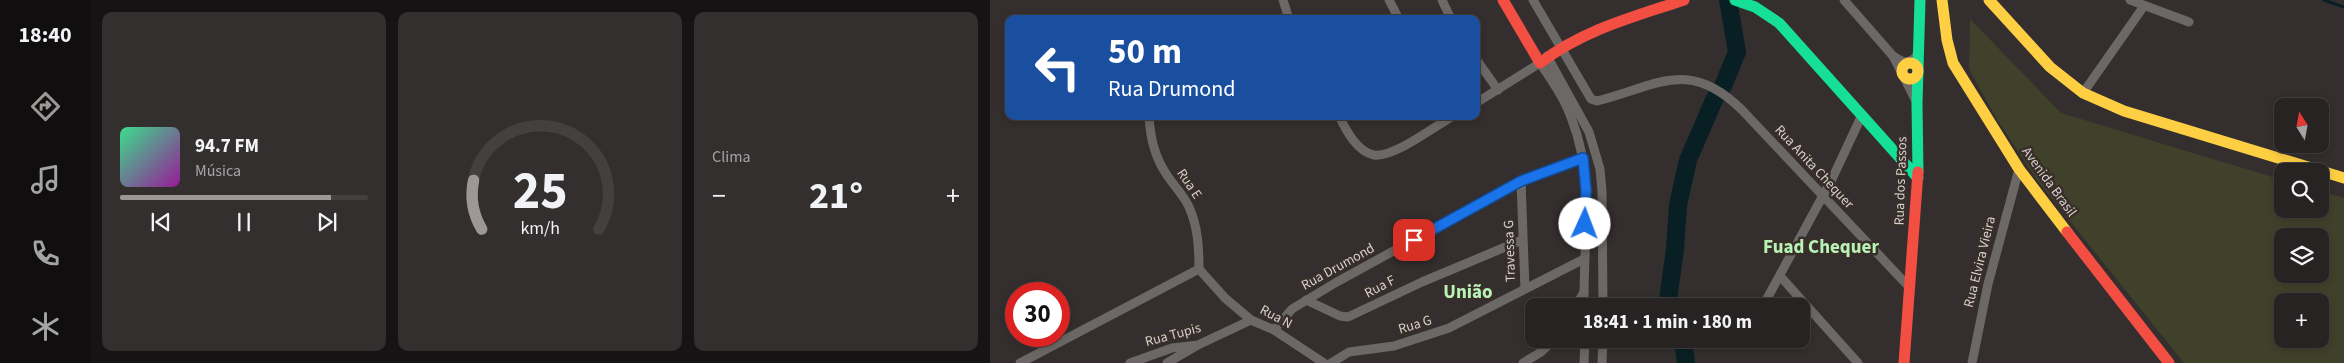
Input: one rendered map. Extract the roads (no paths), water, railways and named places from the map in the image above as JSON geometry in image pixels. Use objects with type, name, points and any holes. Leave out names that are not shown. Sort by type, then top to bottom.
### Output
[{"type":"main road","points":[[1503,0],[1544,60],[1560,46],[1587,33],[1684,0]]},
{"type":"main road","name":"Rua dos Passos","points":[[1904,363],[1918,178],[1917,102],[1920,0]]},
{"type":"main road","name":"Avenida Brasil","points":[[1942,0],[1947,40],[1953,63],[2019,169],[2169,363]]},
{"type":"main road","points":[[1989,0],[2050,67],[2083,93],[2124,111],[2344,178]]},
{"type":"main road","points":[[1738,1],[1767,13],[1779,24],[1918,178]]},
{"type":"main road","points":[[1908,62],[1914,63],[1919,70],[1913,78],[1906,78],[1902,74],[1903,66],[1908,62]]},
{"type":"street","points":[[1283,0],[1288,15]]},
{"type":"street","points":[[1389,0],[1397,15]]},
{"type":"street","points":[[1442,0],[1449,15]]},
{"type":"street","points":[[1534,0],[1560,46]]},
{"type":"street","points":[[1844,0],[1892,56],[1917,102]]},
{"type":"street","points":[[2130,0],[2189,22]]},
{"type":"street","points":[[2083,93],[2144,6]]},
{"type":"street","name":"Rua Anita Chequer","points":[[1560,46],[1591,99],[1603,99],[1647,84],[1673,79],[1688,79],[1705,84],[1730,99],[1910,288]]},
{"type":"street","points":[[1892,56],[1903,62],[1908,62],[1915,58],[1919,48]]},
{"type":"street","points":[[1480,101],[1544,60]]},
{"type":"street","points":[[1544,60],[1573,120],[1583,158],[1586,190],[1584,298]]},
{"type":"street","points":[[1544,60],[1589,132],[1600,169],[1603,298]]},
{"type":"street","points":[[1480,65],[1498,90]]},
{"type":"street","points":[[1768,298],[1837,171],[1862,115]]},
{"type":"street","name":"Rua E","points":[[1149,120],[1150,131],[1159,162],[1182,195],[1194,221],[1199,249],[1199,269]]},
{"type":"street","points":[[1341,120],[1356,144],[1374,155],[1396,150],[1446,120]]},
{"type":"street","name":"Rua Drumond","points":[[1274,330],[1292,309],[1306,300],[1521,181],[1583,158]]},
{"type":"street","name":"Rua Elvira Vieira","points":[[1972,363],[1988,284],[2019,169]]},
{"type":"street","name":"Travessa G","points":[[1521,181],[1525,289]]},
{"type":"street","name":"Rua F","points":[[1306,300],[1340,316],[1348,317],[1422,282],[1522,240]]},
{"type":"street","name":"Rua G","points":[[1331,363],[1349,352],[1394,346],[1449,328],[1584,258]]},
{"type":"street","points":[[1020,363],[1199,269]]},
{"type":"street","name":"Rua N","points":[[1199,269],[1224,298],[1251,320],[1274,330],[1324,363]]},
{"type":"street","points":[[1780,276],[1858,363]]},
{"type":"street","points":[[1581,298],[1584,292]]},
{"type":"street","name":"Rua Tupis","points":[[1130,363],[1172,348],[1198,345],[1251,320]]},
{"type":"street","points":[[1167,363],[1198,345]]},
{"type":"street","points":[[1524,363],[1545,348]]},
{"type":"street","points":[[1584,348],[1584,363]]},
{"type":"street","points":[[1602,363],[1603,348]]},
{"type":"waterway","points":[[1668,298],[1675,249],[1678,205],[1688,160],[1737,52],[1728,0]]},
{"type":"waterway","points":[[2324,0],[2344,7]]},
{"type":"waterway","points":[[1684,348],[1686,363]]},
{"type":"district","name":"Fuad Chequer","points":[[1821,247]]},
{"type":"district","name":"União","points":[[1468,292]]}]
